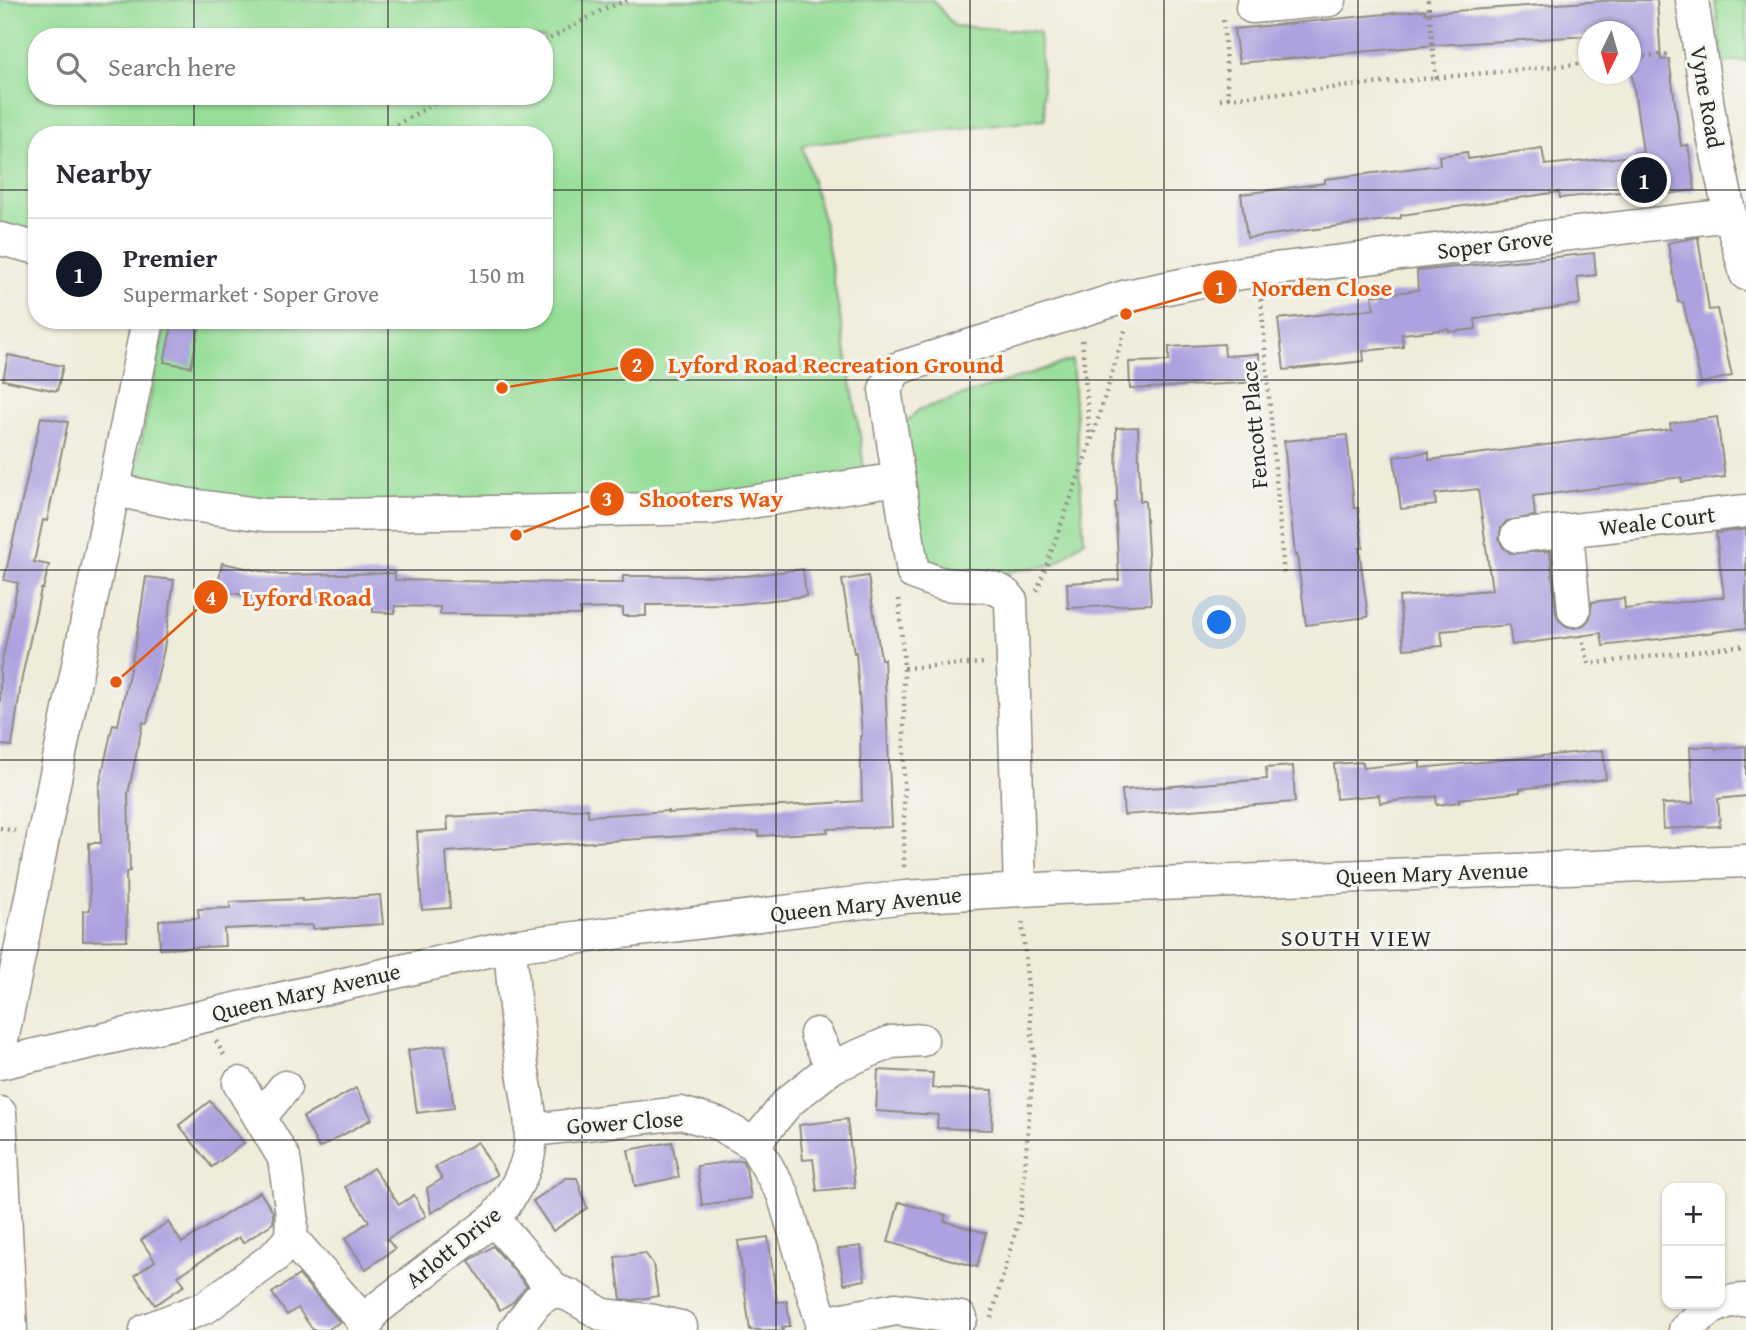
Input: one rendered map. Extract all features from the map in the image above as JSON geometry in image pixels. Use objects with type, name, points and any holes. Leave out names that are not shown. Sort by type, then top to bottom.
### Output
[{"type":"street","points":[[1238,10],[1330,0]]},
{"type":"street","name":"Vyne Road","points":[[1692,0],[1711,126],[1730,215],[1745,264]]},
{"type":"street","name":"Soper Grove","points":[[1012,661],[1011,600],[1005,593],[990,586],[941,583],[913,573],[885,390],[896,369],[1127,296],[1260,270],[1730,215]]},
{"type":"street","points":[[0,239],[28,245]]},
{"type":"street","points":[[0,1050],[146,329]]},
{"type":"street","points":[[115,490],[264,515],[445,514],[712,508],[898,478]]},
{"type":"street","name":"Weale Court","points":[[1517,536],[1746,511]]},
{"type":"street","name":"Weale Court","points":[[1567,532],[1574,610]]},
{"type":"street","points":[[1012,661],[1021,900]]},
{"type":"street","name":"Queen Mary Avenue","points":[[0,1063],[510,946],[905,897],[1021,900],[1746,861]]},
{"type":"street","name":"Arlott Drive","points":[[365,1327],[374,1311],[494,1219],[524,1173],[533,1130],[519,1043],[510,946]]},
{"type":"street","points":[[816,1034],[832,1067]]},
{"type":"street","points":[[922,1040],[891,1042],[832,1067],[788,1102],[754,1144],[783,1194],[821,1326],[896,1309],[975,1320]]},
{"type":"street","points":[[146,1330],[206,1307],[274,1257],[291,1238],[292,1214],[284,1158],[239,1083]]},
{"type":"street","points":[[261,1116],[285,1087]]},
{"type":"street","points":[[0,1113],[11,1330]]},
{"type":"street","name":"Gower Close","points":[[533,1130],[681,1113],[719,1124],[754,1144]]},
{"type":"street","points":[[494,1219],[554,1290],[603,1315],[681,1327]]},
{"type":"street","points":[[291,1238],[365,1327]]},
{"type":"street","points":[[515,1330],[537,1301],[554,1290]]},
{"type":"street","points":[[1685,1330],[1707,1310],[1746,1300]]},
{"type":"path","points":[[553,38],[606,8],[629,0]]},
{"type":"path","points":[[1428,0],[1436,79]]},
{"type":"path","points":[[1228,98],[1222,24],[1238,10]]},
{"type":"path","points":[[1641,57],[1699,51]]},
{"type":"path","points":[[1220,99],[1578,64]]},
{"type":"path","points":[[394,126],[431,105]]},
{"type":"path","name":"Fencott Place","points":[[1260,270],[1284,577]]},
{"type":"path","points":[[1035,597],[1091,442],[1127,324]]},
{"type":"path","points":[[1081,328],[1091,442]]},
{"type":"path","points":[[899,591],[904,668],[904,874]]},
{"type":"path","points":[[1574,610],[1589,664],[1746,645]]},
{"type":"path","points":[[904,668],[1012,661]]},
{"type":"path","points":[[975,1320],[1021,1212],[1034,1057],[1021,900]]},
{"type":"path","points":[[202,1015],[239,1083]]},
{"type":"green space","points":[[0,0],[933,0],[954,26],[1039,32],[1045,119],[802,145],[824,223],[864,472],[790,489],[570,502],[286,506],[131,491],[164,329],[553,329],[553,126],[28,126],[28,230],[0,224]]},
{"type":"green space","points":[[1715,0],[1746,0],[1746,61],[1722,62]]},
{"type":"green space","points":[[1072,360],[1084,540],[1056,564],[996,574],[922,566],[905,424],[918,410]]},
{"type":"building","points":[[1617,0],[1657,0],[1661,60],[1669,59],[1681,146],[1688,145],[1695,190],[1640,198],[1639,190],[1560,198],[1559,192],[1401,215],[1401,218],[1247,238],[1241,194],[1325,183],[1325,179],[1440,165],[1439,156],[1467,152],[1468,159],[1542,148],[1545,165],[1634,156],[1633,153],[1643,152],[1633,84],[1641,84],[1641,21],[1578,21],[1578,37],[1436,45],[1239,63],[1234,29],[1425,10],[1425,13]]},
{"type":"building","points":[[1698,237],[1709,310],[1717,309],[1732,376],[1701,383],[1683,302],[1678,302],[1668,243]]},
{"type":"building","points":[[1594,253],[1596,275],[1577,277],[1580,304],[1475,319],[1476,329],[1402,334],[1403,347],[1363,351],[1364,361],[1284,370],[1278,319],[1374,309],[1372,296],[1418,290],[1417,271]]},
{"type":"building","points":[[171,329],[199,329],[191,367],[164,362]]},
{"type":"building","points":[[1224,344],[1225,356],[1259,354],[1261,382],[1130,389],[1129,362],[1169,361],[1169,347]]},
{"type":"building","points":[[8,355],[63,366],[57,391],[3,380]]},
{"type":"building","points":[[41,417],[68,422],[47,521],[43,520],[34,562],[49,565],[41,589],[22,677],[12,746],[0,745],[0,671],[18,583],[4,580]]},
{"type":"building","points":[[1717,417],[1725,477],[1682,482],[1681,477],[1533,496],[1535,516],[1507,521],[1501,528],[1499,539],[1510,553],[1550,551],[1556,612],[1559,620],[1566,626],[1575,628],[1584,625],[1590,618],[1592,602],[1624,598],[1625,609],[1724,597],[1716,533],[1746,529],[1746,628],[1603,646],[1601,633],[1512,645],[1509,625],[1441,631],[1443,646],[1404,649],[1399,597],[1492,590],[1478,489],[1435,494],[1436,505],[1401,509],[1394,457],[1429,452],[1429,460],[1671,429],[1670,423]]},
{"type":"building","points":[[1138,427],[1140,501],[1145,501],[1151,604],[1068,608],[1067,583],[1119,580],[1115,503],[1116,428]]},
{"type":"building","points":[[1347,435],[1354,508],[1358,508],[1363,548],[1359,548],[1368,617],[1306,625],[1297,555],[1295,556],[1284,441]]},
{"type":"building","points":[[222,563],[280,575],[395,573],[395,580],[581,583],[623,583],[623,576],[746,576],[803,569],[806,596],[739,604],[646,605],[646,616],[623,616],[623,608],[580,609],[580,615],[440,614],[440,607],[395,606],[395,613],[373,612],[373,602],[276,601],[217,590]]},
{"type":"building","points":[[868,576],[881,659],[884,659],[892,827],[827,829],[828,832],[759,836],[758,831],[446,852],[450,908],[422,910],[417,832],[448,830],[447,817],[588,809],[588,816],[668,813],[862,801],[862,736],[856,652],[854,653],[842,580]]},
{"type":"building","points":[[146,577],[174,580],[164,649],[147,723],[143,722],[128,794],[130,871],[126,872],[127,940],[83,941],[83,911],[90,910],[89,843],[101,843],[99,787],[113,724],[118,725]]},
{"type":"building","points":[[1746,746],[1746,796],[1718,799],[1720,826],[1663,829],[1662,804],[1693,803],[1690,747],[1716,749]]},
{"type":"building","points":[[1603,750],[1606,779],[1520,789],[1520,792],[1459,799],[1459,802],[1437,805],[1436,796],[1380,803],[1379,795],[1336,799],[1334,764],[1363,762],[1363,768],[1420,762],[1420,768]]},
{"type":"building","points":[[1293,766],[1295,802],[1124,815],[1122,790],[1267,779],[1266,768]]},
{"type":"building","points":[[380,895],[383,924],[313,929],[313,925],[224,929],[225,946],[160,949],[159,920],[199,918],[198,909],[230,908],[230,902],[302,901]]},
{"type":"building","points":[[445,1045],[454,1108],[417,1113],[408,1050]]},
{"type":"building","points":[[878,1070],[933,1073],[932,1088],[993,1090],[992,1130],[937,1128],[938,1115],[876,1111]]},
{"type":"building","points":[[356,1088],[372,1119],[319,1148],[303,1117]]},
{"type":"building","points":[[210,1101],[244,1143],[212,1167],[179,1125]]},
{"type":"building","points":[[847,1119],[855,1187],[817,1191],[813,1159],[803,1160],[799,1125]]},
{"type":"building","points":[[478,1142],[497,1175],[431,1213],[427,1188],[442,1179],[435,1167]]},
{"type":"building","points":[[672,1142],[679,1177],[635,1186],[628,1150]]},
{"type":"building","points":[[742,1160],[751,1198],[702,1205],[697,1166]]},
{"type":"building","points":[[373,1168],[399,1205],[414,1195],[426,1216],[387,1239],[395,1249],[366,1269],[345,1239],[369,1221],[345,1187]]},
{"type":"building","points":[[566,1178],[577,1178],[587,1208],[553,1231],[533,1201]]},
{"type":"building","points":[[260,1192],[273,1212],[273,1223],[243,1243],[239,1237],[178,1276],[185,1285],[155,1305],[135,1275],[155,1261],[141,1240],[168,1222],[182,1243]]},
{"type":"building","points":[[899,1202],[946,1215],[944,1221],[986,1233],[977,1267],[888,1242]]},
{"type":"building","points":[[768,1237],[777,1302],[787,1301],[790,1326],[782,1327],[783,1330],[750,1330],[738,1241]]},
{"type":"building","points":[[493,1246],[527,1286],[513,1302],[500,1310],[469,1261]]},
{"type":"building","points":[[861,1246],[865,1280],[844,1284],[838,1249]]},
{"type":"building","points":[[645,1253],[653,1264],[658,1296],[621,1299],[615,1257]]},
{"type":"building","points":[[299,1275],[340,1322],[327,1330],[313,1330],[298,1308],[287,1315],[272,1293]]},
{"type":"place","name":"Premier","points":[[1644,180]]},
{"type":"place","name":"Norden Close","points":[[1126,314]]},
{"type":"place","name":"Lyford Road Recreation Ground","points":[[502,388]]},
{"type":"place","name":"Shooters Way","points":[[516,535]]},
{"type":"place","name":"Lyford Road","points":[[116,682]]},
{"type":"district","name":"SOUTH VIEW","points":[[1357,938]]}]
